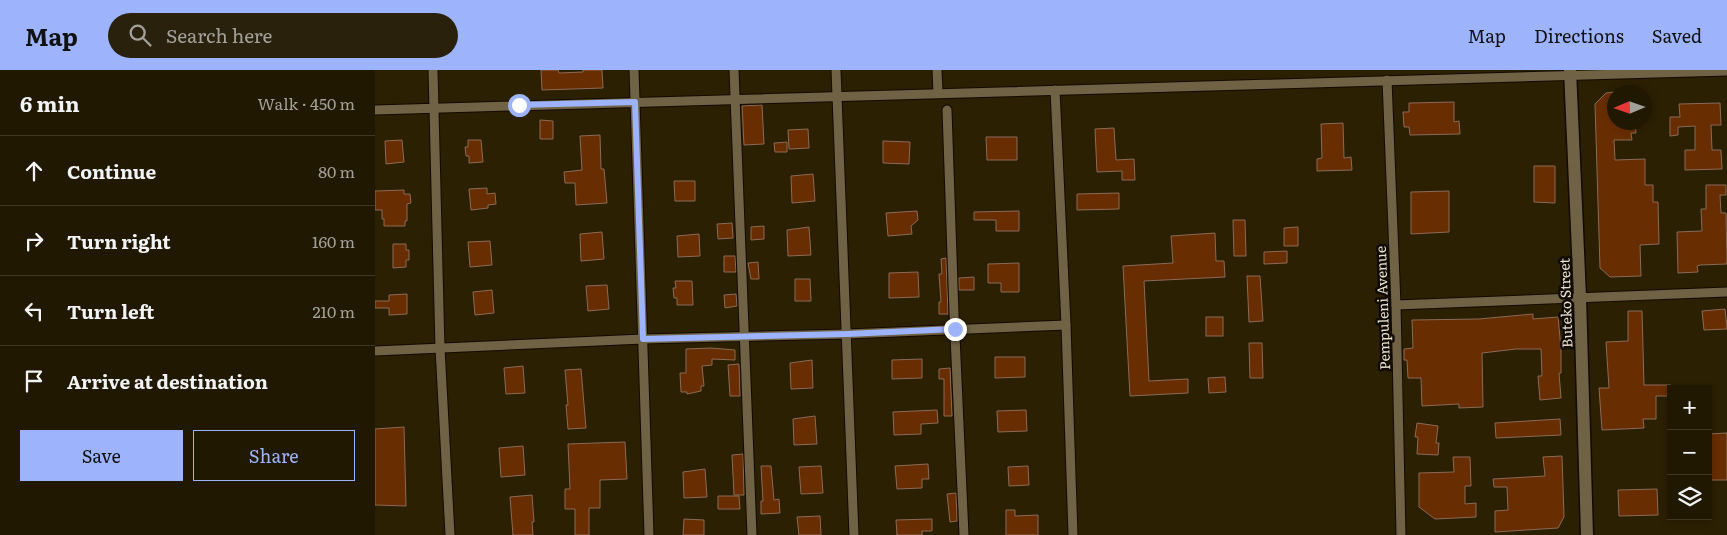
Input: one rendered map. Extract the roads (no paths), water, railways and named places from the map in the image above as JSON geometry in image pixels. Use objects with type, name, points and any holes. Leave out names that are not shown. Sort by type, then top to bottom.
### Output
[{"type":"street","points":[[433,70],[440,348],[450,535]]},
{"type":"street","points":[[634,70],[649,535]]},
{"type":"street","points":[[734,70],[752,535]]},
{"type":"street","points":[[836,70],[854,535]]},
{"type":"street","points":[[937,70],[938,93]]},
{"type":"street","points":[[375,110],[1570,73],[1727,71]]},
{"type":"street","name":"Buteko Street","points":[[1570,73],[1580,297],[1587,535]]},
{"type":"street","name":"Pempuleni Avenue","points":[[1387,80],[1397,305],[1401,535]]},
{"type":"street","points":[[1055,90],[1073,535]]},
{"type":"street","points":[[947,110],[964,535]]},
{"type":"street","points":[[1397,305],[1727,292]]},
{"type":"street","points":[[375,350],[1066,325]]}]
